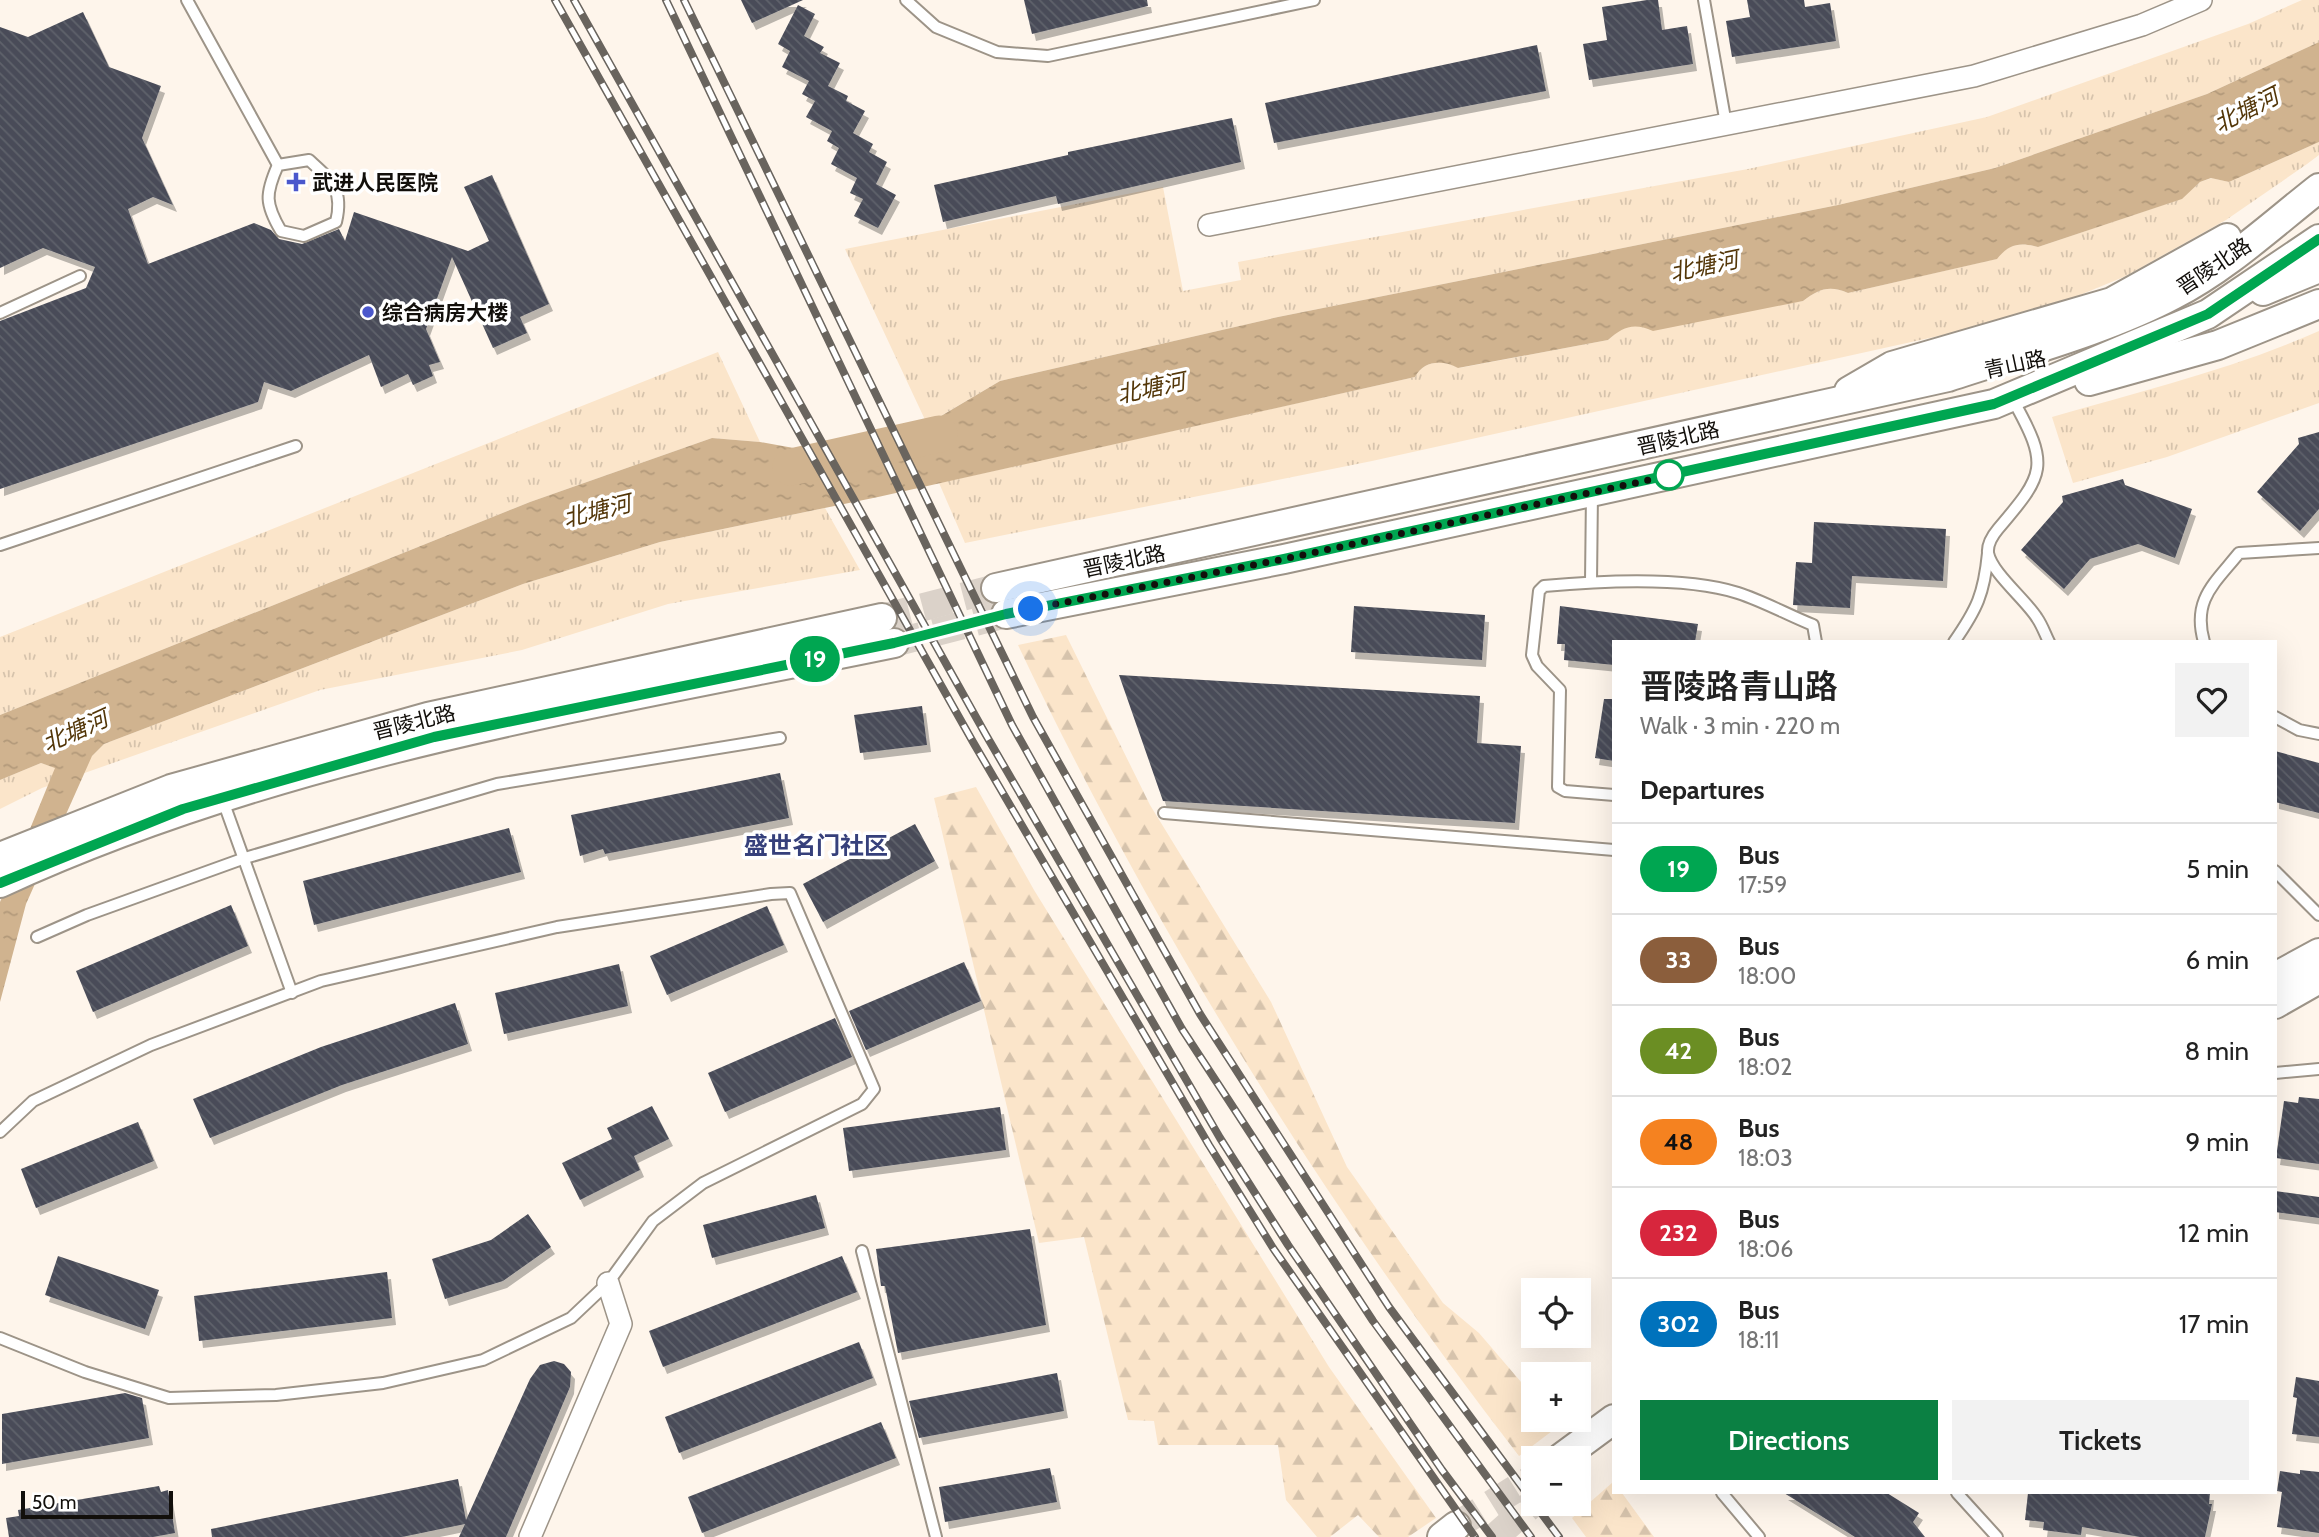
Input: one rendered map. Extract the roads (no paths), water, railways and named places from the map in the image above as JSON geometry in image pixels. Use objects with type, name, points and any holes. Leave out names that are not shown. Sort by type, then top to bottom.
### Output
[{"type":"main road","points":[[1824,405],[1892,366],[2112,302],[2221,243],[2319,169]]},
{"type":"main road","name":"晋陵北路","points":[[2319,188],[2246,246],[2174,295],[2077,334],[1948,377],[1001,601],[1284,559],[2004,402],[2208,314],[2319,239]]},
{"type":"main road","name":"青山路","points":[[1948,377],[2024,364],[2208,314],[2319,268]]},
{"type":"main road","name":"青山路","points":[[2004,402],[2218,345],[2319,304]]},
{"type":"main road","name":"晋陵北路","points":[[888,631],[434,737],[183,809],[73,853],[10,865],[90,820],[171,789],[428,717],[888,631]]},
{"type":"main road","points":[[2277,976],[2319,953]]},
{"type":"main road","points":[[2277,1002],[2319,979]]},
{"type":"main road","points":[[1577,1446],[1612,1420]]},
{"type":"main road","points":[[1591,1459],[1612,1443]]},
{"type":"street","points":[[1209,225],[1974,76],[2143,25],[2201,0]]},
{"type":"street","points":[[530,1537],[621,1324],[608,1283]]},
{"type":"lane","points":[[187,0],[278,165]]},
{"type":"lane","points":[[906,0],[936,27],[997,52],[1048,55],[1314,0]]},
{"type":"lane","points":[[1704,0],[1726,124]]},
{"type":"lane","points":[[309,160],[334,183],[339,211],[336,222],[304,236],[281,231],[269,210],[269,186],[278,165],[309,160]]},
{"type":"lane","points":[[0,313],[80,276]]},
{"type":"lane","points":[[1955,640],[1978,607],[1984,590],[1990,538],[2032,489],[2038,473],[2037,454],[2030,431],[2004,402]]},
{"type":"lane","points":[[0,545],[296,446]]},
{"type":"lane","points":[[1591,582],[1592,492]]},
{"type":"lane","points":[[2203,640],[2198,623],[2203,597],[2239,553],[2319,548]]},
{"type":"lane","points":[[1988,553],[2037,618],[2048,640]]},
{"type":"lane","points":[[1612,795],[1565,791],[1558,787],[1560,690],[1537,666],[1532,655],[1539,591],[1544,586],[1591,582],[1697,585],[1738,593],[1812,625],[1816,640]]},
{"type":"lane","points":[[2277,719],[2300,730],[2319,734]]},
{"type":"lane","points":[[37,937],[87,915],[245,858],[497,784],[780,738]]},
{"type":"lane","points":[[222,798],[292,993]]},
{"type":"lane","points":[[1164,813],[1612,850]]},
{"type":"lane","points":[[2277,873],[2319,915]]},
{"type":"lane","points":[[0,1132],[33,1101],[151,1045],[321,981],[557,927],[790,893],[874,1089],[862,1104],[704,1183],[653,1221],[608,1283],[571,1318],[483,1360],[383,1383],[276,1395],[169,1398],[85,1372],[0,1338]]},
{"type":"lane","points":[[2277,1073],[2319,1069]]},
{"type":"lane","points":[[862,1251],[936,1537]]},
{"type":"lane","points":[[1723,1494],[1759,1537]]},
{"type":"lane","points":[[1958,1494],[1997,1537]]},
{"type":"water","points":[[2319,42],[2319,142],[2229,182],[2211,178],[2200,182],[2182,199],[2038,247],[2015,246],[1997,259],[1848,293],[1835,289],[1824,290],[1803,301],[1653,331],[1629,327],[1608,340],[1458,368],[1434,363],[1423,367],[1415,377],[878,497],[660,542],[523,584],[104,744],[92,756],[26,904],[0,1002],[0,902],[55,768],[41,763],[0,780],[0,715],[530,502],[712,438],[760,442],[865,461],[1000,381],[1278,317],[1838,205],[1995,168],[2207,94]]},
{"type":"waterway","name":"北塘河","points":[[791,467],[939,434]]},
{"type":"tunnel","points":[[882,618],[996,588]]},
{"type":"tunnel","points":[[894,643],[1006,614]]},
{"type":"tunnel","points":[[1456,1526],[1521,1485]]},
{"type":"tunnel","points":[[1495,1537],[1521,1514]]},
{"type":"railway","points":[[555,0],[973,742],[1209,1145],[1273,1248],[1475,1537]]},
{"type":"railway","points":[[574,0],[986,735],[1220,1138],[1288,1245],[1442,1470],[1492,1537]]},
{"type":"railway","points":[[666,0],[1012,725],[1182,1029],[1373,1321],[1531,1537]]},
{"type":"railway","points":[[684,0],[1033,717],[1200,1014],[1389,1307],[1559,1537]]},
{"type":"place","name":"武进人民医院","points":[[296,182]]},
{"type":"place","name":"综合病房大楼","points":[[368,312]]},
{"type":"district","name":"盛世名门社区","points":[[816,845]]}]
